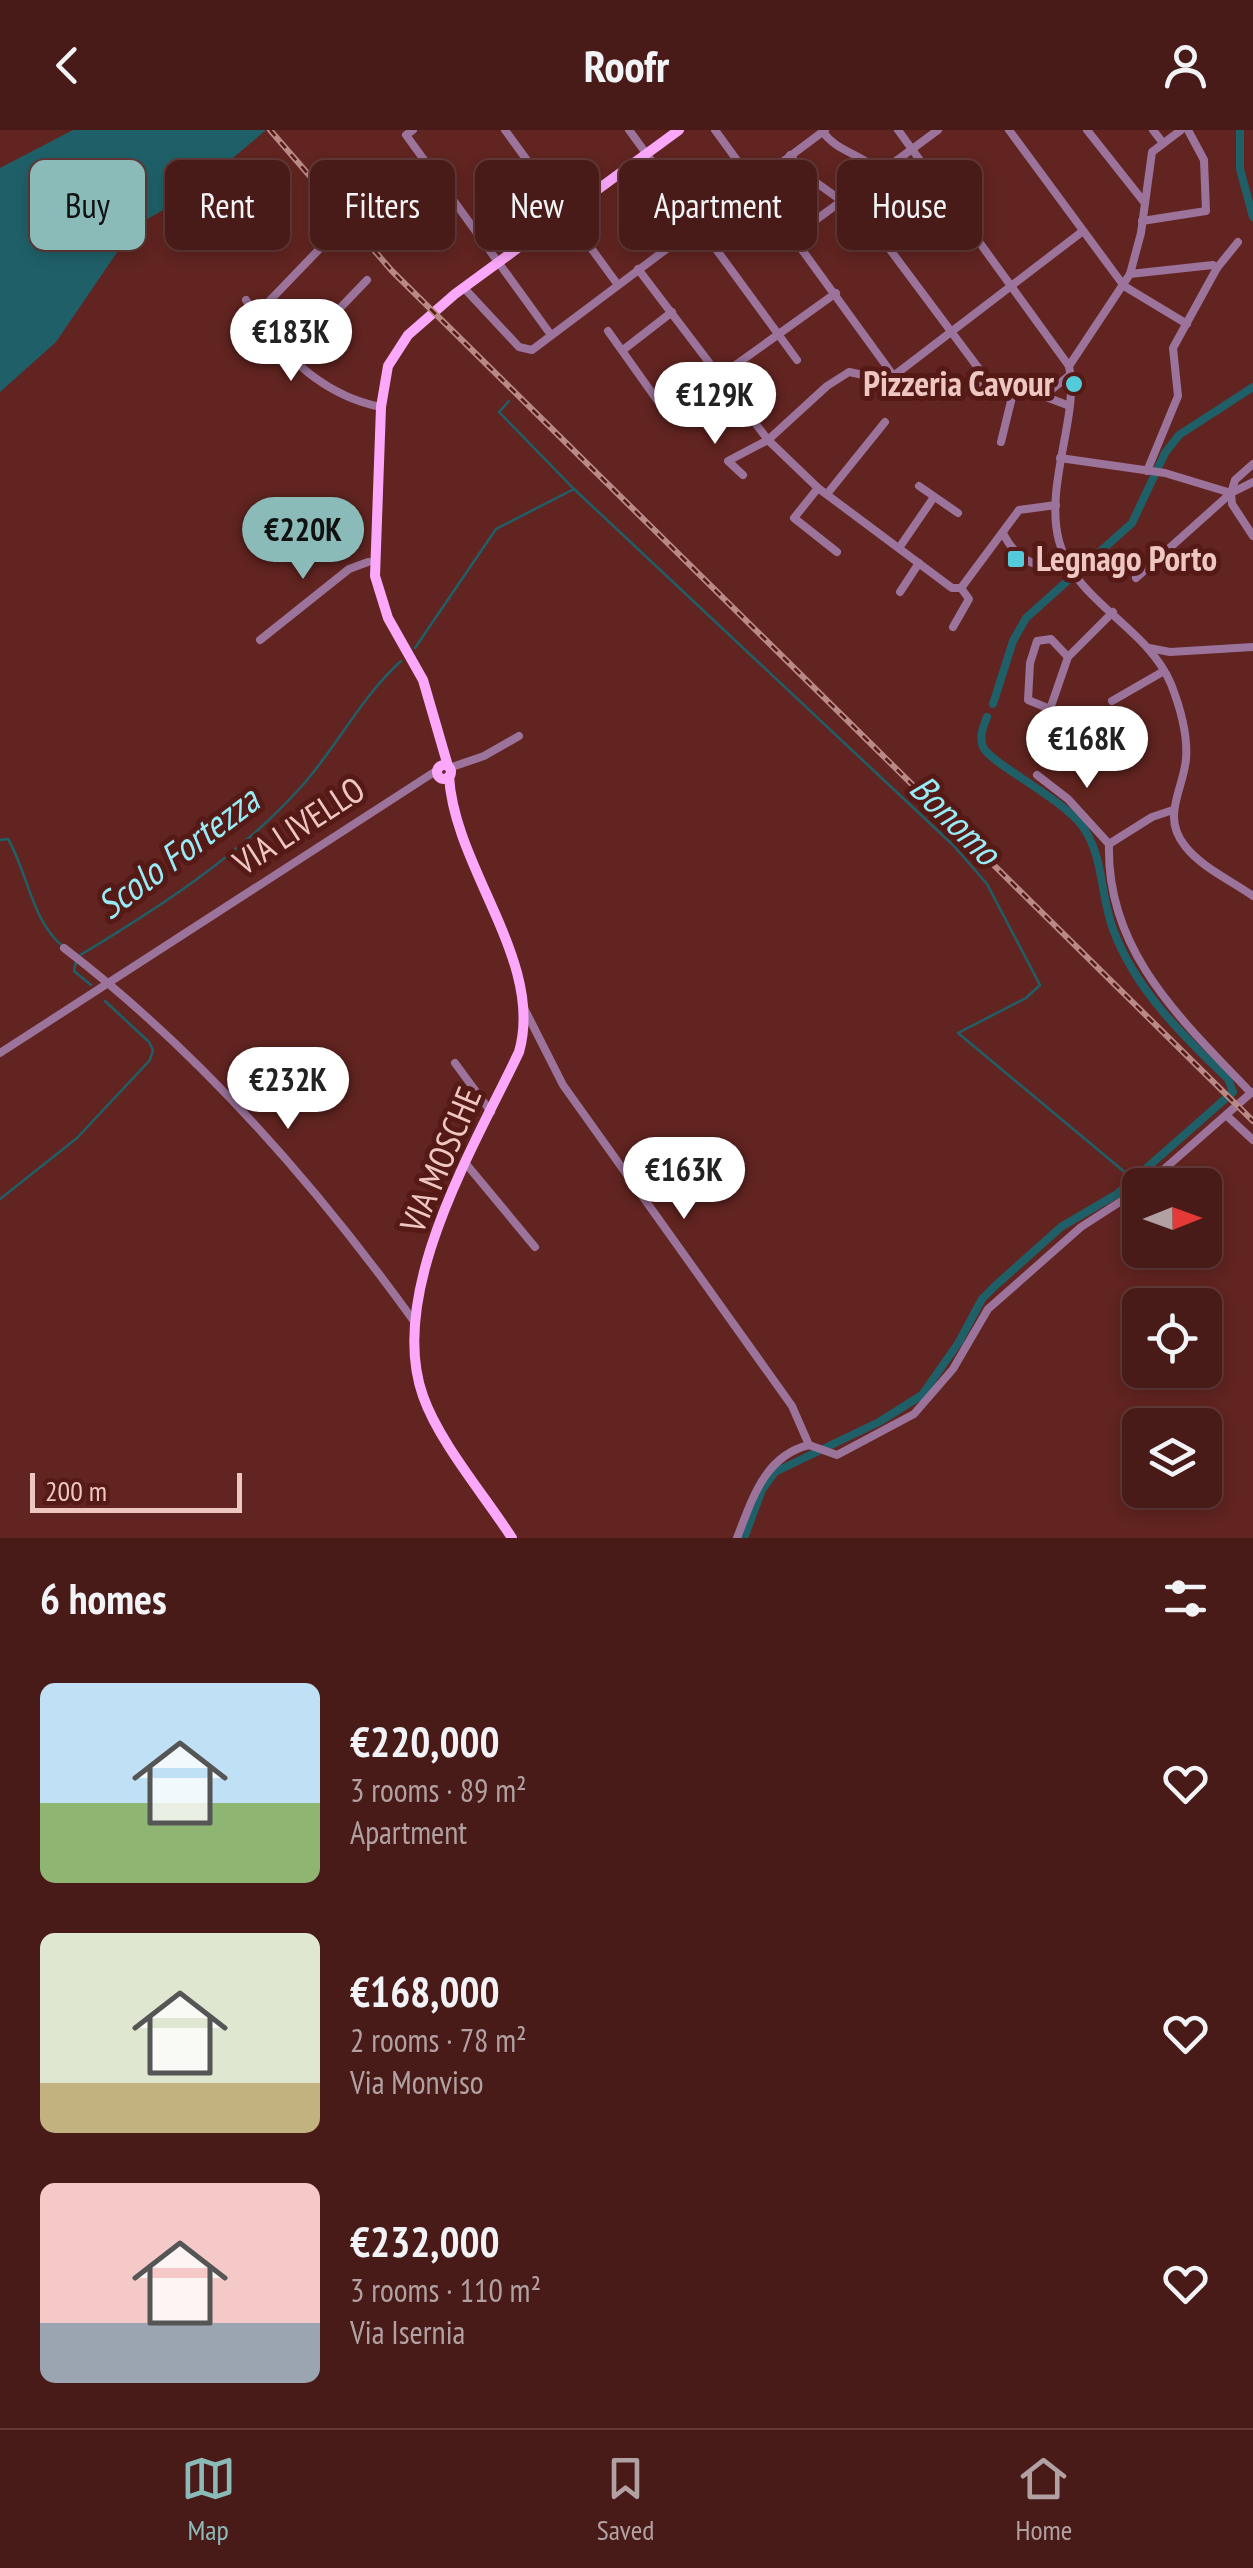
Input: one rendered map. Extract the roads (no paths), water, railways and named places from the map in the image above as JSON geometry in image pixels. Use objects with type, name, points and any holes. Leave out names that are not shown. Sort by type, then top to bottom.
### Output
[{"type":"main road","name":"VIA MOSCHE","points":[[599,188],[679,130]]},
{"type":"main road","name":"VIA MOSCHE","points":[[512,1538],[424,1400],[415,1358],[416,1324],[433,1242],[519,1052],[525,1010],[450,794],[423,680],[377,588],[381,406],[388,366],[399,346],[464,288],[515,250]]},
{"type":"street","points":[[505,130],[527,160]]},
{"type":"street","points":[[629,130],[650,160]]},
{"type":"street","points":[[715,130],[737,160]]},
{"type":"street","points":[[898,130],[1070,370],[1056,505],[1058,534],[1066,559],[1081,581],[1149,648],[1163,669],[1186,746],[1172,810],[1186,848],[1253,896]]},
{"type":"street","points":[[898,160],[938,130]]},
{"type":"street","points":[[1009,130],[1124,286],[1187,324]]},
{"type":"street","points":[[1087,130],[1144,202]]},
{"type":"street","points":[[1153,130],[1164,143]]},
{"type":"street","points":[[1045,395],[1070,370],[1124,286],[1142,221],[1152,152],[1185,130],[1204,160],[1206,211],[1142,221]]},
{"type":"street","points":[[784,160],[824,131],[830,143],[867,160]]},
{"type":"street","points":[[410,133],[551,335]]},
{"type":"street","points":[[790,155],[807,176],[837,193]]},
{"type":"street","points":[[896,378],[1083,230]]},
{"type":"street","points":[[1149,471],[1177,400],[1174,348],[1217,268],[1238,242]]},
{"type":"street","points":[[256,316],[319,250]]},
{"type":"street","points":[[593,250],[618,285]]},
{"type":"street","points":[[464,288],[522,349],[532,350],[663,250]]},
{"type":"street","points":[[717,250],[797,360]]},
{"type":"street","points":[[804,250],[896,378]]},
{"type":"street","points":[[886,250],[991,385]]},
{"type":"street","points":[[1130,274],[1213,265],[1217,268]]},
{"type":"street","points":[[638,269],[768,440],[818,488],[952,588],[961,588]]},
{"type":"street","points":[[290,360],[367,280]]},
{"type":"street","points":[[608,331],[668,414],[836,293]]},
{"type":"street","points":[[246,300],[290,360],[351,398],[381,406]]},
{"type":"street","points":[[1173,314],[1196,309]]},
{"type":"street","points":[[623,350],[672,312]]},
{"type":"street","points":[[743,475],[728,460],[768,440],[841,376],[858,372],[925,388],[1014,385],[1067,405]]},
{"type":"street","points":[[1001,442],[1014,385]]},
{"type":"street","points":[[828,494],[885,422]]},
{"type":"street","points":[[1060,458],[1166,473],[1231,493]]},
{"type":"street","points":[[1253,464],[1236,480],[1231,493],[1232,504],[1253,536]]},
{"type":"street","points":[[1136,578],[1231,493],[1253,482]]},
{"type":"street","points":[[919,486],[958,513]]},
{"type":"street","points":[[818,488],[794,518],[838,552]]},
{"type":"street","points":[[899,548],[934,497]]},
{"type":"street","points":[[961,588],[1004,535],[1018,510],[1056,505]]},
{"type":"street","points":[[1004,535],[1010,546],[1040,568],[1050,568],[1066,559]]},
{"type":"street","points":[[260,640],[349,569],[368,562]]},
{"type":"street","points":[[900,592],[920,563]]},
{"type":"street","points":[[954,627],[969,598],[961,588]]},
{"type":"street","points":[[1068,658],[1050,638],[1037,641],[1030,663],[1028,700],[1050,708],[1068,658],[1113,612]]},
{"type":"street","points":[[1149,648],[1170,652],[1253,647]]},
{"type":"street","points":[[1112,701],[1163,669],[1170,652]]},
{"type":"street","name":"VIA LIVELLO","points":[[0,1053],[427,776],[520,736]]},
{"type":"street","points":[[1038,775],[1068,799],[1109,844],[1114,906],[1142,970],[1252,1092],[1165,1168]]},
{"type":"street","points":[[1109,844],[1152,816],[1172,810]]},
{"type":"street","points":[[64,948],[110,984],[252,1119],[393,1290],[416,1324]]},
{"type":"street","points":[[525,1010],[563,1085],[818,1448]]},
{"type":"street","points":[[456,1063],[490,1112]]},
{"type":"street","points":[[1226,1115],[1253,1140]]},
{"type":"street","points":[[467,1165],[535,1247]]},
{"type":"street","points":[[737,1538],[765,1473],[787,1454],[818,1448],[841,1453],[914,1414],[953,1369],[988,1309],[1082,1227],[1122,1201]]},
{"type":"water","points":[[73,130],[266,130],[231,160],[165,160],[165,209],[145,220],[145,160],[30,160],[30,250],[119,250],[56,342],[0,392],[0,168]]},
{"type":"waterway","points":[[1240,130],[1240,169],[1253,217]]},
{"type":"waterway","points":[[993,704],[1013,641],[1026,618],[1132,523],[1165,453],[1179,435],[1253,387]]},
{"type":"waterway","name":"Scolo Fortezza","points":[[415,648],[496,529],[574,489],[499,412],[509,401]]},
{"type":"waterway","name":"Bonomo","points":[[574,489],[954,846],[987,884],[1040,985],[1026,998],[958,1033],[1122,1170]]},
{"type":"waterway","name":"Scolo Fortezza","points":[[91,985],[74,971],[77,957],[166,901],[251,836],[301,787],[374,690],[401,661]]},
{"type":"waterway","points":[[744,1538],[762,1490],[775,1472],[879,1422],[922,1395],[959,1342],[982,1299],[995,1286],[1061,1227],[1117,1194],[1233,1092],[1228,1079],[1147,991],[1122,951],[1109,916],[1095,851],[1083,827],[1059,804],[989,754],[981,740],[987,717]]},
{"type":"waterway","points":[[0,840],[8,839],[37,911],[64,947]]},
{"type":"waterway","name":"Scolo Fortezza","points":[[0,1199],[77,1138],[150,1060],[153,1050],[149,1042],[105,1001]]},
{"type":"railway","points":[[270,130],[392,271],[1253,1121]]},
{"type":"place","name":"Pizzeria Cavour","points":[[1074,384]]},
{"type":"place","name":"Legnago Porto","points":[[1016,559]]}]
